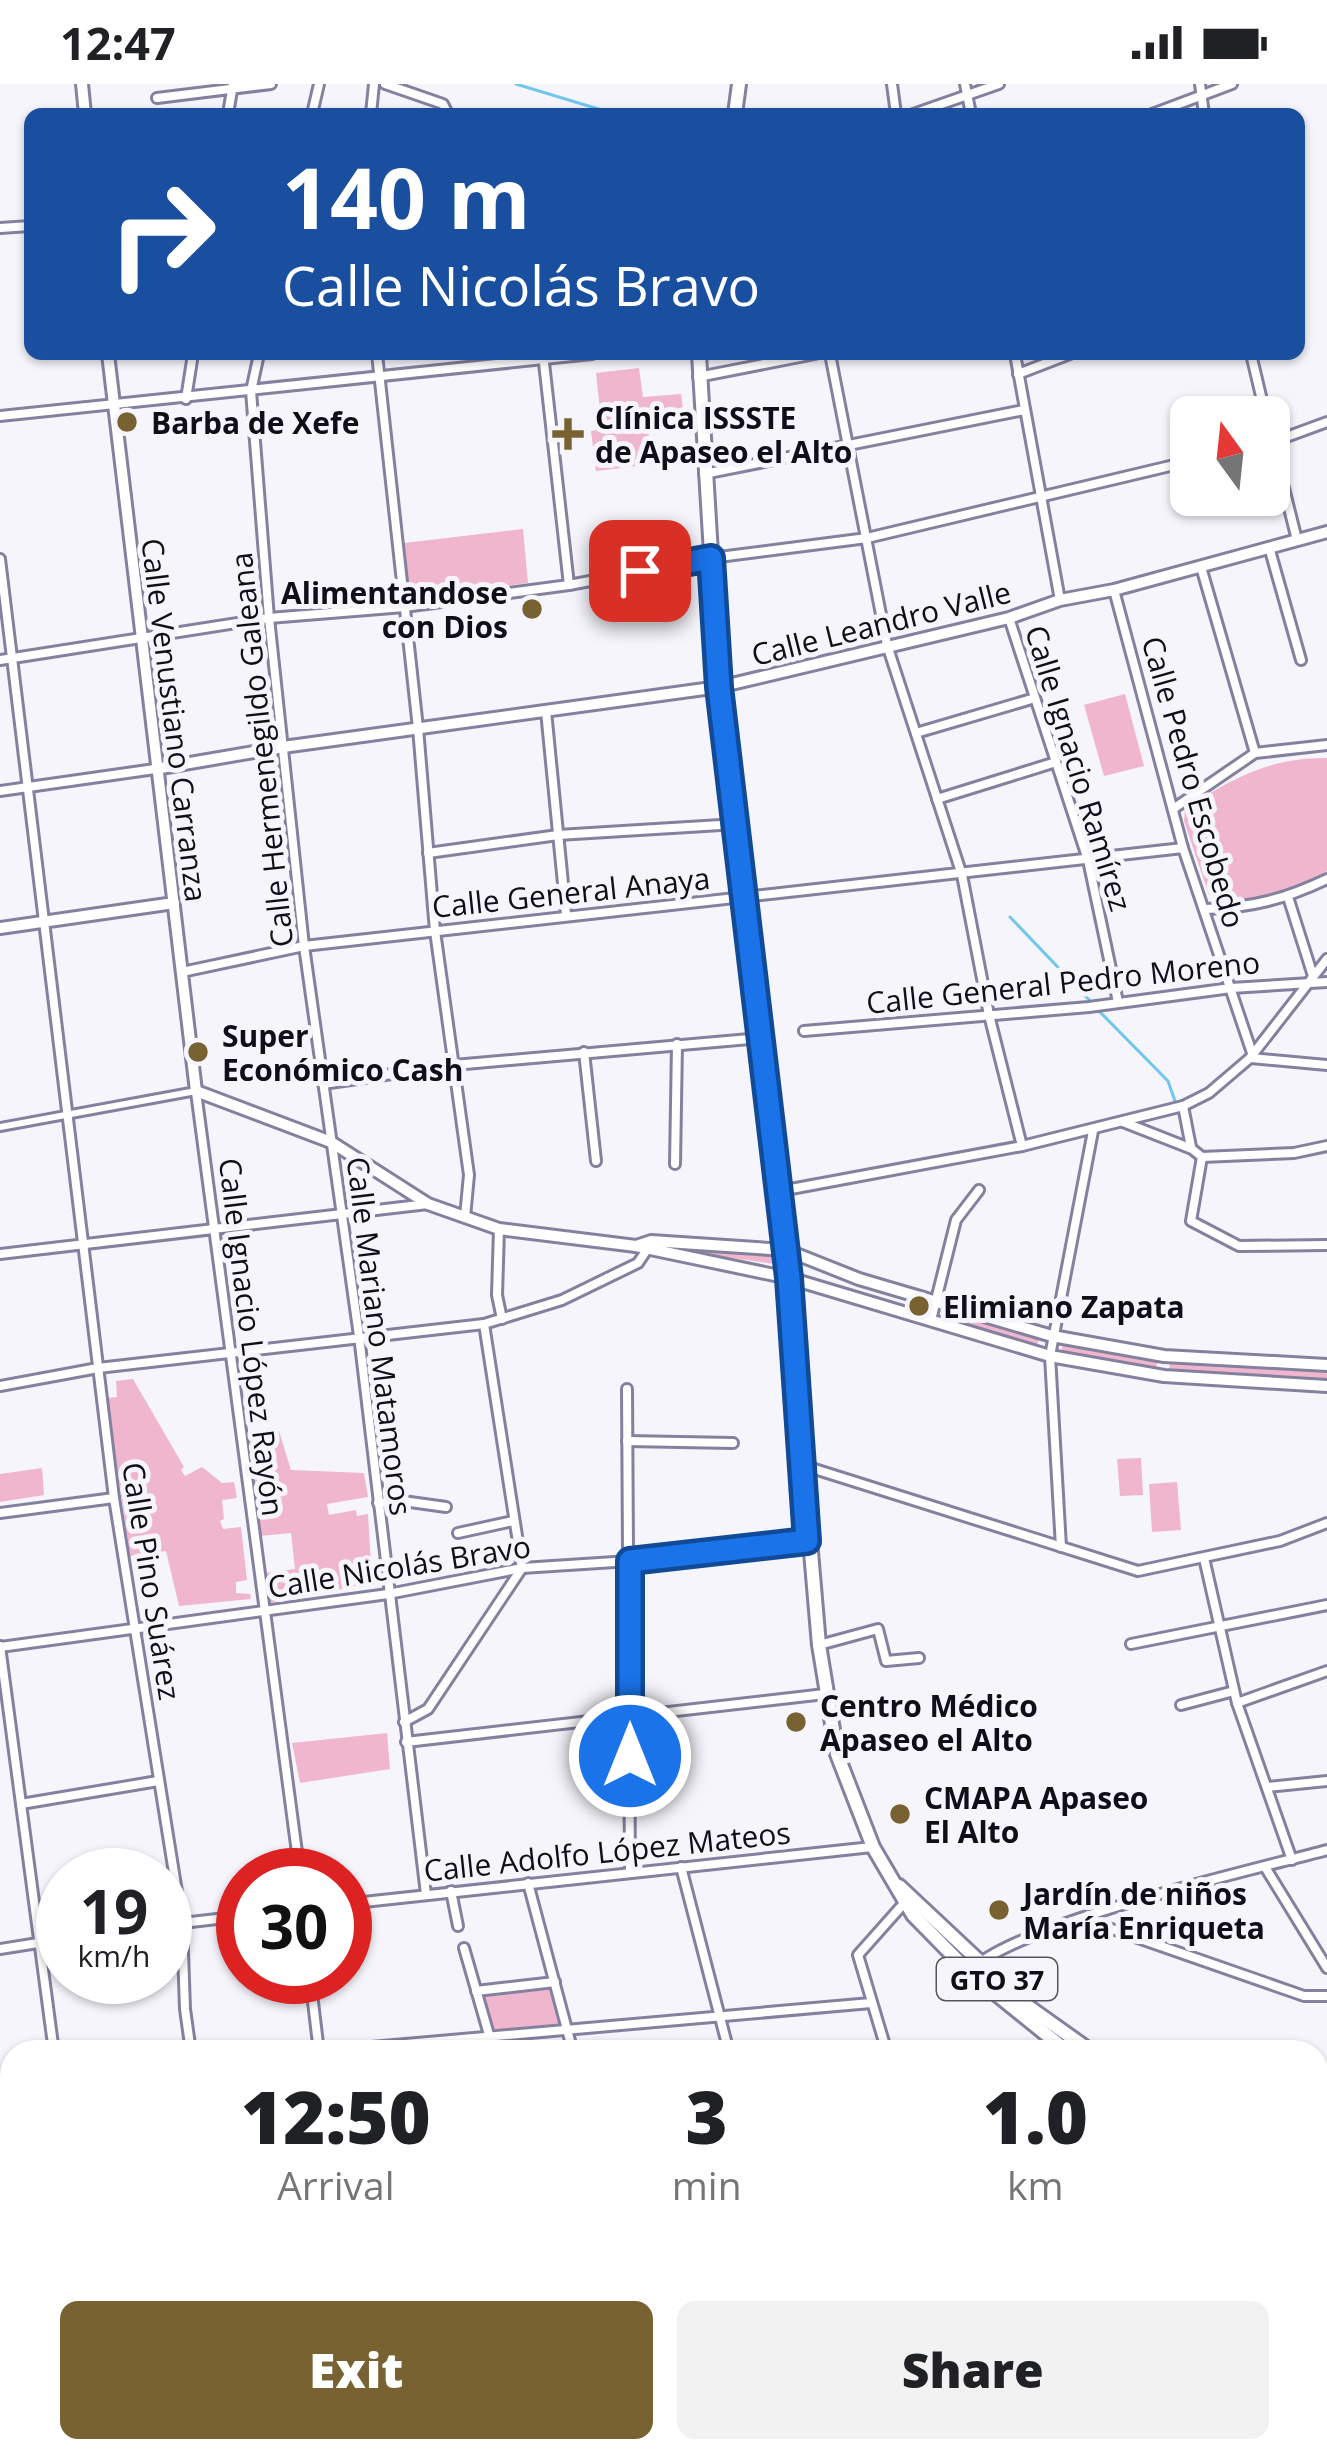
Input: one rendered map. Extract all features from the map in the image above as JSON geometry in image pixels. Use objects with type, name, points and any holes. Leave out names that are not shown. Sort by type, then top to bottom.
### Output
[{"type":"main road","name":"GTO 37","points":[[699,360],[719,687],[780,1190],[807,1541],[837,1754],[873,1846],[898,1886],[973,1967],[1055,2040]]},
{"type":"main road","name":"GTO 37","points":[[973,1967],[1075,2040]]},
{"type":"street","points":[[157,98],[271,84]]},
{"type":"street","points":[[385,84],[444,108]]},
{"type":"street","points":[[926,108],[966,89],[999,84]]},
{"type":"street","points":[[1164,108],[1201,90],[1232,84]]},
{"type":"street","name":"Calle Venustiano Carranza","points":[[108,360],[196,1091]]},
{"type":"street","points":[[186,399],[192,360]]},
{"type":"street","name":"Calle Hermenegildo Galeana","points":[[258,360],[251,391],[269,618],[304,946],[331,1142]]},
{"type":"street","points":[[377,360],[418,728],[435,931],[469,1175],[465,1219]]},
{"type":"street","points":[[0,416],[518,360]]},
{"type":"street","points":[[544,360],[569,585]]},
{"type":"street","points":[[698,377],[784,360]]},
{"type":"street","points":[[831,360],[887,645],[962,875],[989,1016],[1022,1147]]},
{"type":"street","points":[[1016,360],[1060,600]]},
{"type":"street","points":[[1018,374],[1054,360]]},
{"type":"street","points":[[1252,360],[1261,396]]},
{"type":"street","points":[[704,474],[1024,410]]},
{"type":"street","points":[[1290,436],[1327,422]]},
{"type":"street","points":[[5,659],[269,618],[404,607],[569,585],[711,558],[867,538],[1170,466]]},
{"type":"street","points":[[1290,514],[1297,540]]},
{"type":"street","name":"Calle Leandro Valle","points":[[155,769],[719,687],[1009,618],[1060,600],[1114,590],[1327,532]]},
{"type":"street","points":[[1269,548],[1301,660]]},
{"type":"street","name":"Calle Pino Suárez","points":[[0,559],[5,659],[114,1498],[169,1848]]},
{"type":"street","points":[[1201,567],[1255,753]]},
{"type":"street","name":"Calle Pedro Escobedo","points":[[1114,590],[1183,848],[1251,1056]]},
{"type":"street","name":"Calle Ignacio Ramírez","points":[[1009,618],[1088,860],[1118,1002]]},
{"type":"street","points":[[916,733],[1036,698]]},
{"type":"street","points":[[546,712],[566,914]]},
{"type":"street","points":[[1172,809],[1255,753],[1327,745]]},
{"type":"street","points":[[937,799],[1056,762]]},
{"type":"street","points":[[0,791],[155,769]]},
{"type":"street","points":[[428,853],[558,835],[738,824]]},
{"type":"street","name":"Calle General Anaya","points":[[182,972],[304,946],[1183,848]]},
{"type":"street","points":[[1205,909],[1250,908],[1288,898],[1327,879]]},
{"type":"street","points":[[1288,898],[1310,980]]},
{"type":"street","points":[[0,928],[174,903]]},
{"type":"street","points":[[780,1190],[1022,1147],[1183,1106],[1209,1094],[1251,1056],[1327,959]]},
{"type":"street","name":"Calle General Pedro Moreno","points":[[804,1031],[1327,982]]},
{"type":"street","points":[[323,1084],[454,1065],[761,1038]]},
{"type":"street","points":[[675,1164],[677,1044]]},
{"type":"street","points":[[584,1052],[596,1161]]},
{"type":"street","points":[[1251,1056],[1327,1065]]},
{"type":"street","points":[[0,1126],[196,1091],[331,1142],[428,1204],[499,1229],[645,1246],[786,1250],[859,1279],[1052,1336],[1164,1356],[1327,1365]]},
{"type":"street","name":"Calle Ignacio López Rayón","points":[[196,1091],[296,1848]]},
{"type":"street","points":[[1183,1106],[1192,1149]]},
{"type":"street","points":[[1121,1122],[1202,1157],[1294,1153],[1327,1146]]},
{"type":"street","points":[[1060,1547],[1050,1356],[1093,1131]]},
{"type":"street","name":"Calle Mariano Matamoros","points":[[331,1142],[359,1336],[425,1894]]},
{"type":"street","points":[[1202,1157],[1191,1221],[1239,1246],[1327,1245]]},
{"type":"street","points":[[931,1320],[956,1220],[979,1190]]},
{"type":"street","points":[[0,1253],[428,1204]]},
{"type":"street","points":[[499,1229],[497,1295],[502,1319]]},
{"type":"street","points":[[645,1246],[789,1278],[1050,1356],[1164,1376],[1327,1385]]},
{"type":"street","points":[[0,1386],[98,1368],[484,1324],[562,1300],[638,1263],[645,1246]]},
{"type":"street","points":[[854,1298],[859,1279]]},
{"type":"street","points":[[404,1722],[428,1709],[522,1568],[484,1324]]},
{"type":"street","points":[[1164,1356],[1164,1376]]},
{"type":"street","points":[[627,1390],[630,1873]]},
{"type":"street","points":[[627,1441],[733,1443]]},
{"type":"street","points":[[802,1465],[1138,1571],[1280,1541],[1327,1523]]},
{"type":"street","points":[[0,1513],[114,1498]]},
{"type":"street","points":[[378,1504],[403,1501],[446,1507]]},
{"type":"street","points":[[458,1533],[513,1521]]},
{"type":"street","name":"Calle Nicolás Bravo","points":[[0,1647],[388,1594],[522,1568],[807,1541]]},
{"type":"street","points":[[1204,1558],[1234,1691],[1292,1860]]},
{"type":"street","points":[[1131,1644],[1327,1605]]},
{"type":"street","points":[[819,1646],[878,1629],[886,1661],[920,1658]]},
{"type":"street","points":[[0,1647],[36,1926]]},
{"type":"street","points":[[1238,1702],[1327,1670]]},
{"type":"street","points":[[1181,1705],[1234,1691]]},
{"type":"street","points":[[406,1742],[825,1694]]},
{"type":"street","points":[[21,1804],[158,1781]]},
{"type":"street","points":[[1268,1787],[1327,1781]]},
{"type":"street","name":"Calle Adolfo López Mateos","points":[[372,1901],[873,1846]]},
{"type":"street","points":[[973,1967],[1082,1918],[1327,1850]]},
{"type":"street","points":[[680,1867],[726,2040]]},
{"type":"street","points":[[1265,1867],[1327,1968]]},
{"type":"street","points":[[529,1883],[570,2040]]},
{"type":"street","points":[[451,1891],[458,1926]]},
{"type":"street","points":[[882,2040],[859,1954],[908,1899]]},
{"type":"street","points":[[1082,1918],[1304,1996],[1327,1996]]},
{"type":"street","points":[[0,1949],[36,1942]]},
{"type":"street","points":[[464,1948],[491,2040]]},
{"type":"street","points":[[476,1991],[555,1982]]},
{"type":"street","points":[[447,2040],[871,2003]]},
{"type":"street","points":[[47,2004],[52,2040]]},
{"type":"street","name":"Calle Pino Suárez","points":[[184,2004],[189,2040]]},
{"type":"street","points":[[313,2004],[318,2040]]},
{"type":"shaded area","points":[[639,368],[643,397],[681,394],[684,418],[647,423],[653,464],[596,471],[591,431],[602,429],[596,373]]},
{"type":"shaded area","points":[[523,529],[528,583],[410,598],[404,543]]},
{"type":"shaded area","points":[[1125,694],[1144,766],[1104,776],[1084,705]]},
{"type":"shaded area","points":[[1327,758],[1327,871],[1301,885],[1253,899],[1209,895],[1184,821],[1185,808],[1268,766]]},
{"type":"shaded area","points":[[674,1245],[782,1256],[781,1265],[664,1248]]},
{"type":"shaded area","points":[[943,1310],[1039,1337],[1037,1346],[941,1317]]},
{"type":"shaded area","points":[[1063,1344],[1158,1359],[1156,1369],[1061,1354]]},
{"type":"shaded area","points":[[1170,1363],[1327,1372],[1327,1381],[1169,1369]]},
{"type":"shaded area","points":[[133,1379],[185,1476],[202,1467],[222,1483],[234,1482],[237,1498],[222,1500],[224,1519],[220,1521],[223,1529],[241,1527],[247,1580],[236,1582],[236,1593],[250,1594],[251,1599],[179,1606],[166,1551],[130,1556],[107,1398],[117,1397],[116,1381]]},
{"type":"shaded area","points":[[279,1431],[291,1470],[364,1473],[368,1497],[327,1504],[329,1515],[356,1510],[357,1516],[368,1514],[372,1583],[268,1603],[266,1573],[295,1569],[291,1533],[260,1536],[245,1436]]},
{"type":"shaded area","points":[[1141,1458],[1143,1495],[1120,1496],[1117,1459]]},
{"type":"shaded area","points":[[42,1468],[44,1495],[0,1502],[0,1474]]},
{"type":"shaded area","points":[[1177,1482],[1181,1530],[1152,1532],[1149,1484]]},
{"type":"shaded area","points":[[387,1733],[390,1769],[300,1783],[292,1743]]},
{"type":"shaded area","points":[[552,1984],[565,2024],[493,2034],[481,1993]]},
{"type":"waterway","points":[[516,84],[595,108]]},
{"type":"waterway","points":[[1010,917],[1093,1004]]},
{"type":"waterway","points":[[1099,1011],[1168,1081],[1176,1104]]},
{"type":"place","name":"Barba de Xefe","points":[[127,422]]},
{"type":"place","name":"Clínica ISSSTE de Apaseo el Alto","points":[[568,434]]},
{"type":"place","name":"Alimentandose con Dios","points":[[532,609]]},
{"type":"place","name":"Super Económico Cash","points":[[198,1052]]},
{"type":"place","name":"Elimiano Zapata","points":[[919,1306]]},
{"type":"place","name":"Centro Médico Apaseo el Alto","points":[[796,1722]]},
{"type":"place","name":"CMAPA Apaseo El Alto","points":[[900,1814]]},
{"type":"place","name":"Jardín de niños María Enriqueta","points":[[999,1910]]},
{"type":"route","points":[[630,1756],[630,1561],[807,1541],[789,1278],[719,687],[711,558],[640,571]]}]
